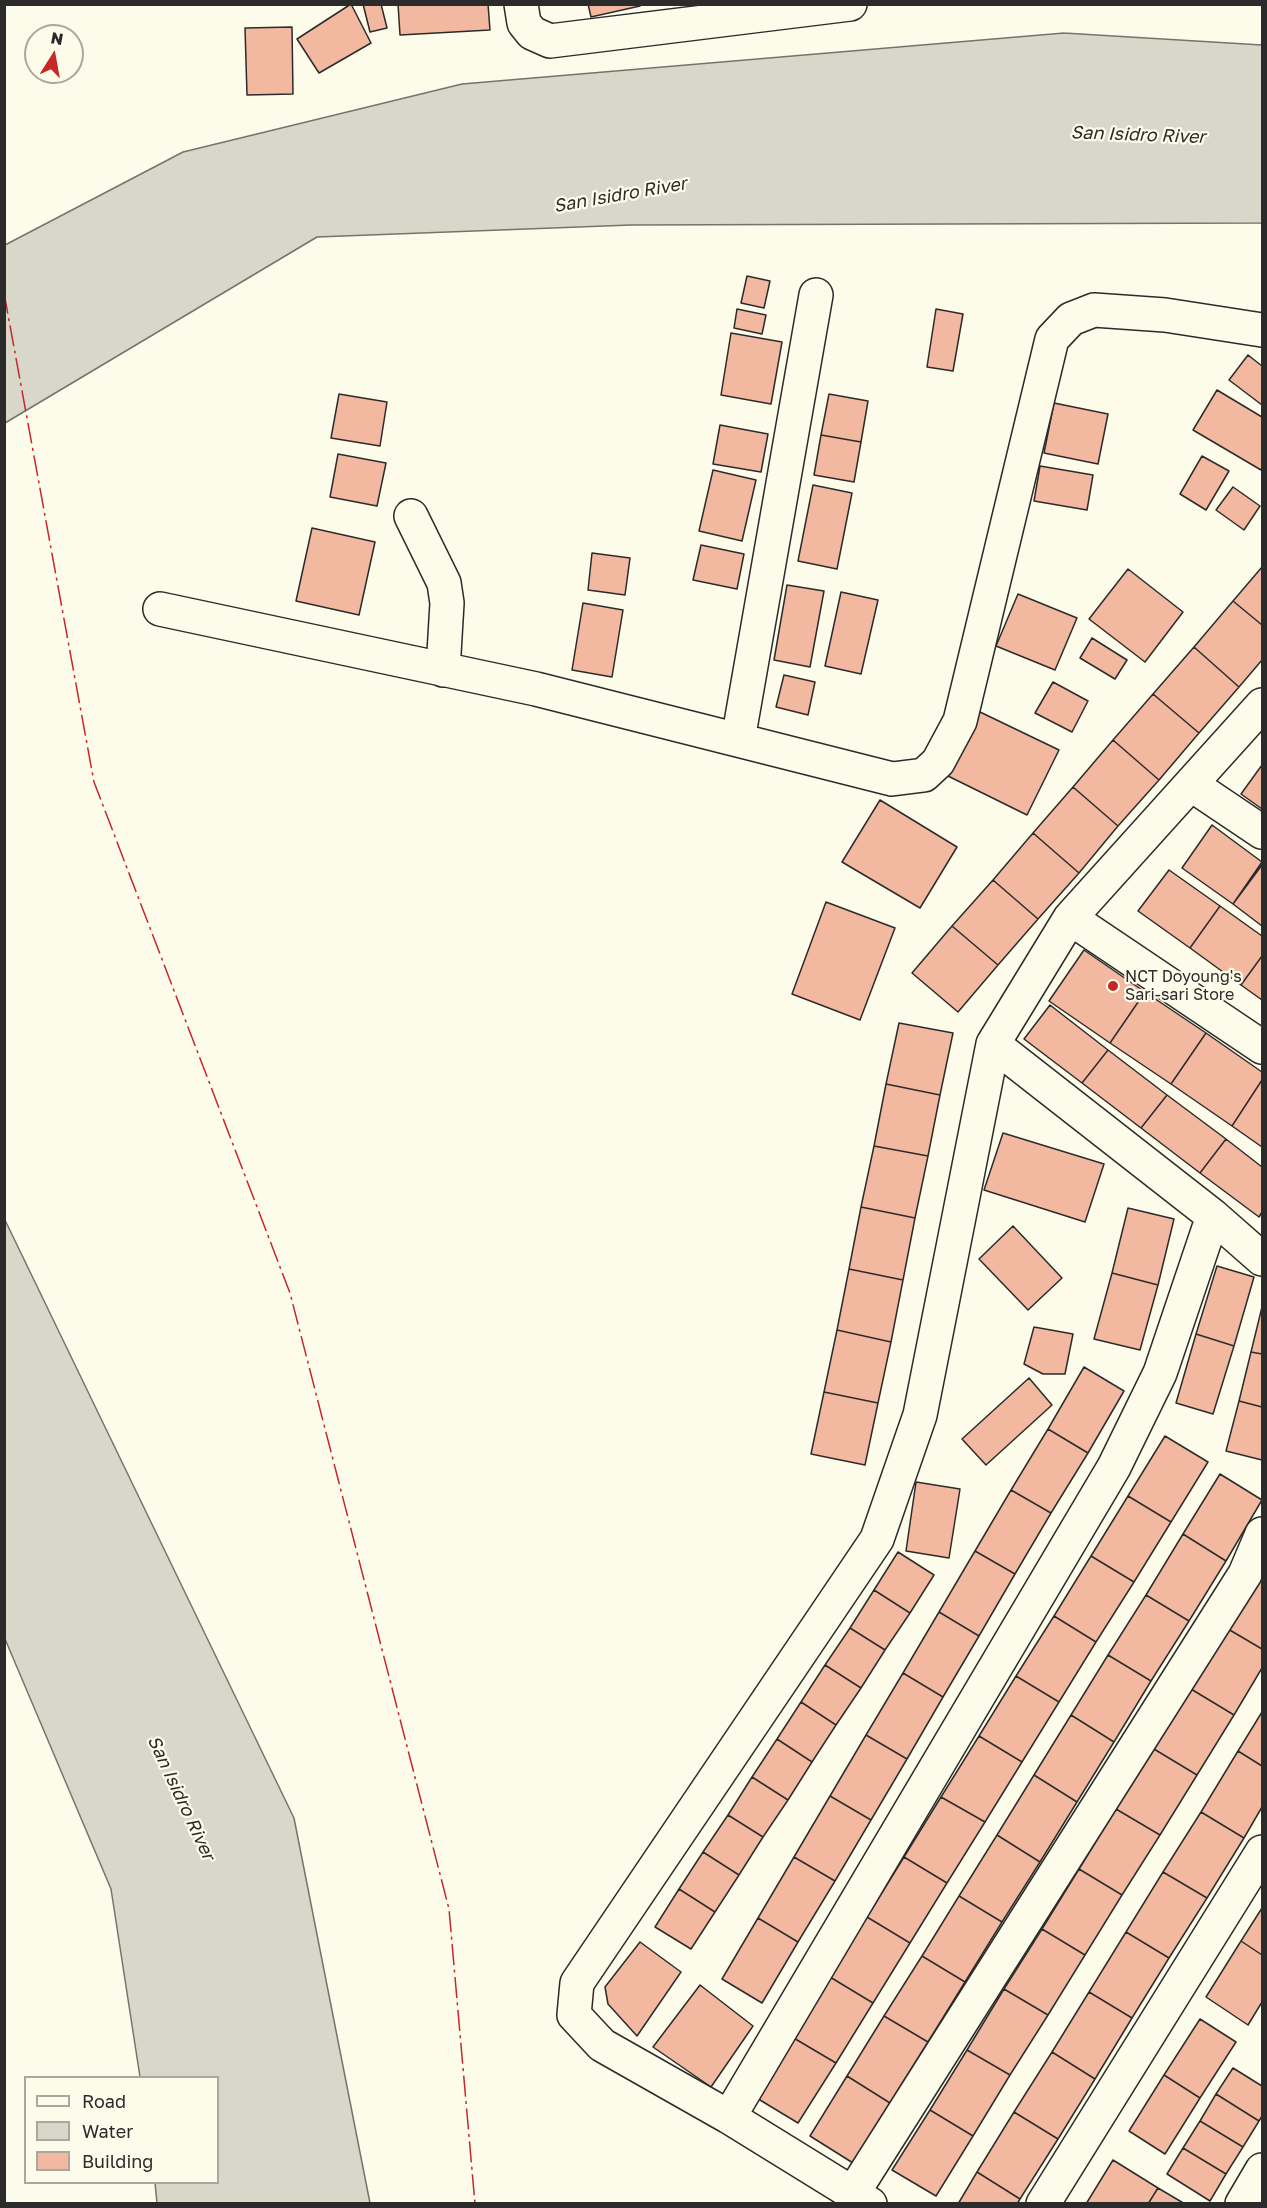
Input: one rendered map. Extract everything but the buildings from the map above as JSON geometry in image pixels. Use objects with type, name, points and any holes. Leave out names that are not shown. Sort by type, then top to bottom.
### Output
[{"type":"street","points":[[521,4],[524,23],[539,38],[550,41],[850,4]]},
{"type":"street","points":[[738,740],[816,295]]},
{"type":"street","points":[[160,609],[536,689],[892,779],[924,775],[938,762],[960,720],[1052,339],[1071,319],[1094,310],[1165,315],[1263,330]]},
{"type":"street","points":[[411,516],[444,583],[447,603],[443,670]]},
{"type":"street","points":[[1263,705],[1070,918],[993,1044],[920,1415],[877,1539],[577,1983],[574,2015],[602,2045],[729,2117],[861,2198],[1245,1574],[1263,1534]]},
{"type":"street","points":[[1192,785],[1263,832]]},
{"type":"street","points":[[1070,918],[1263,1047]]},
{"type":"street","points":[[993,1044],[1213,1216],[1263,1259]]},
{"type":"street","points":[[729,2117],[1114,1467],[1160,1373],[1213,1216]]},
{"type":"street","points":[[1043,2204],[1263,1852]]},
{"type":"street","points":[[1242,2204],[1263,2170]]},
{"type":"water","name":"San Isidro River","points":[[1064,33],[1262,45],[1262,223],[631,225],[317,237],[5,423],[5,245],[183,152],[462,84]]},
{"type":"water","name":"San Isidro River","points":[[4,1218],[294,1818],[370,2203],[157,2203],[155,2184],[219,2184],[219,2076],[140,2076],[111,1889],[5,1639]]},
{"type":"power","points":[[4,293],[94,782],[290,1293],[449,1909],[475,2204]]},
{"type":"place","name":"NCT Doyoung's Sari-sari Store","points":[[1113,986]]}]
